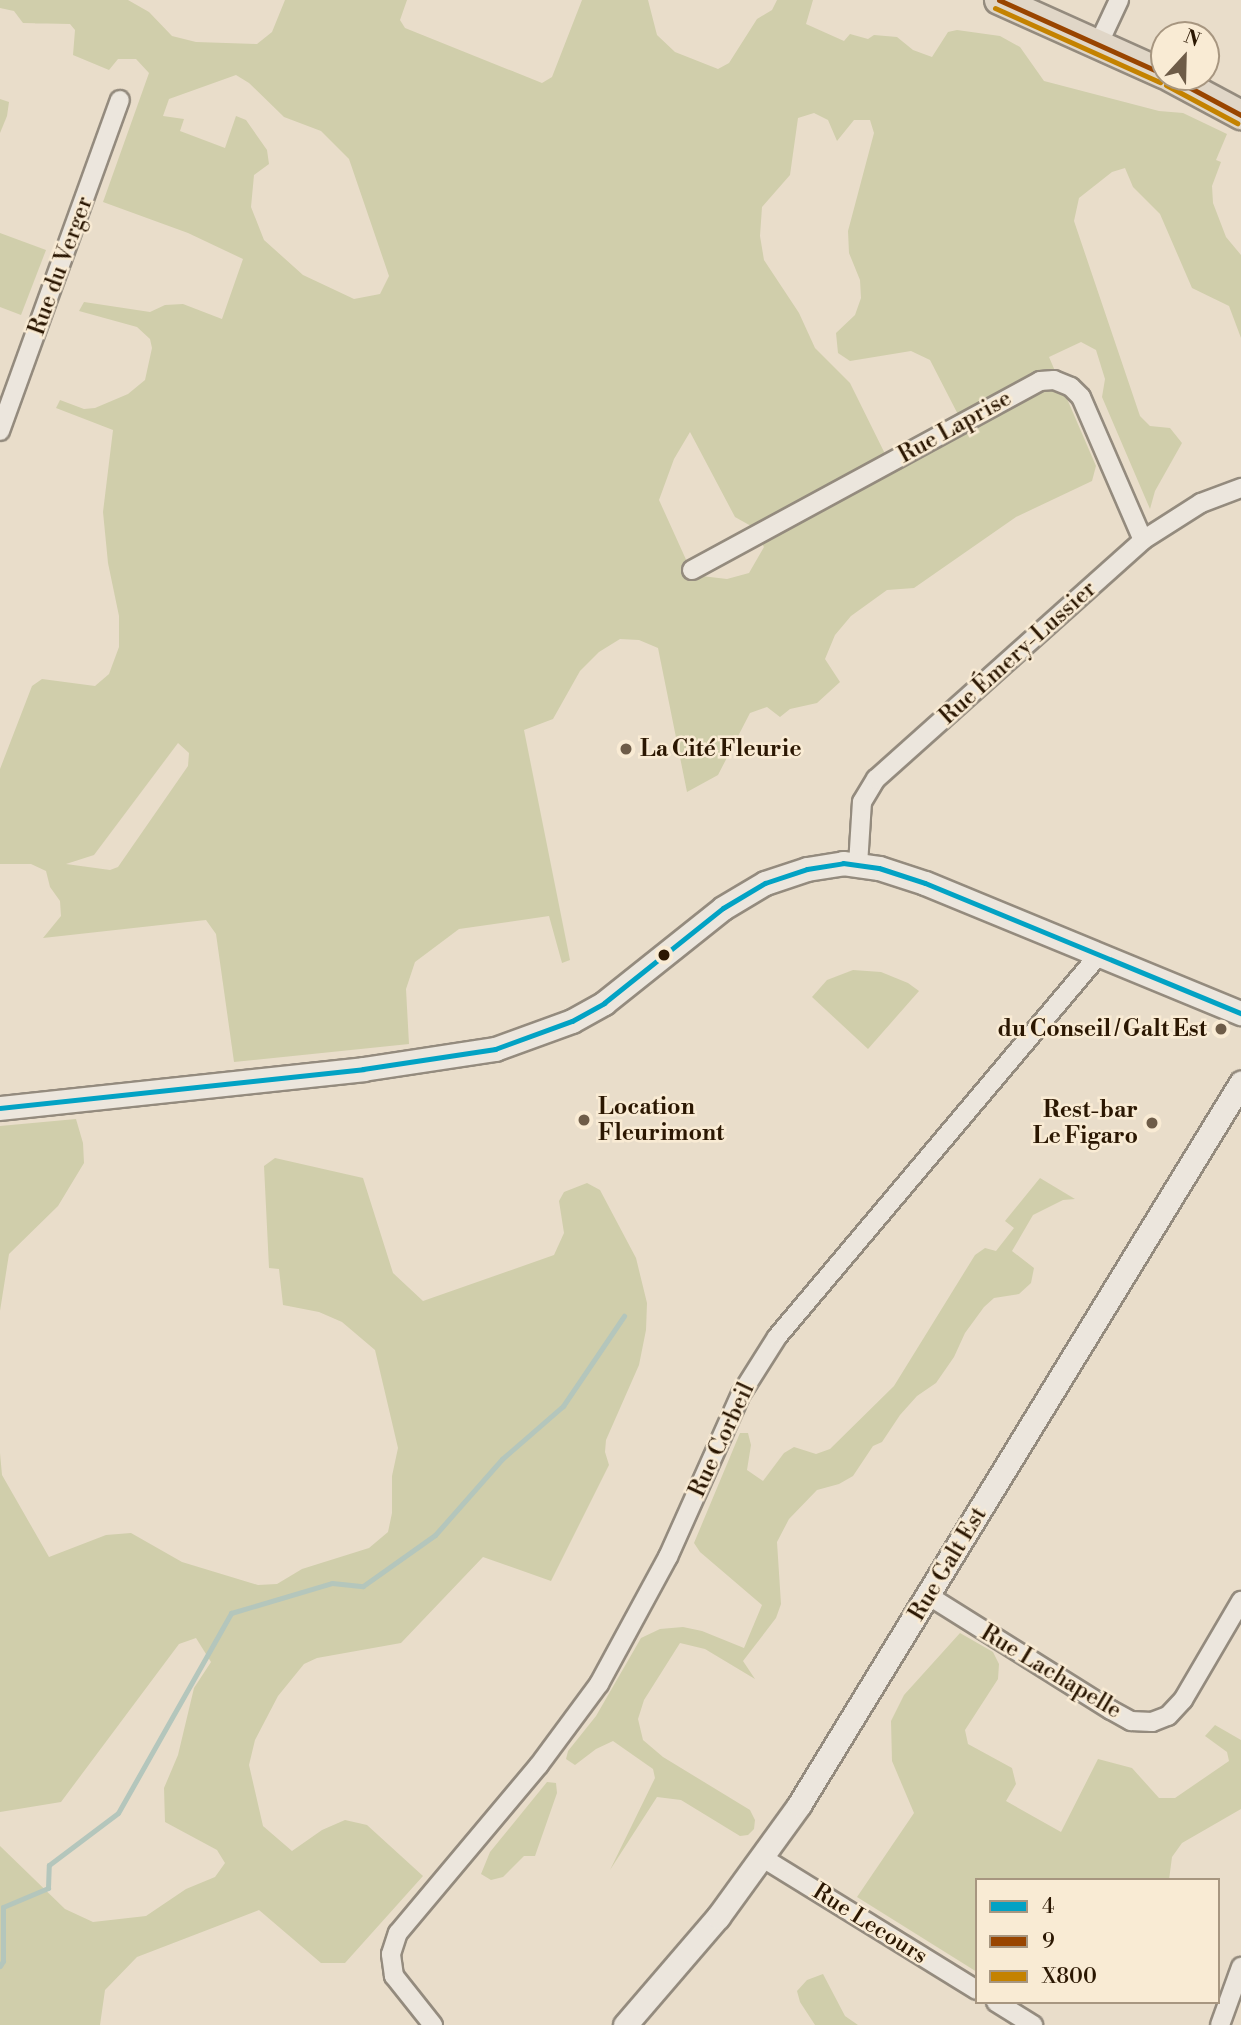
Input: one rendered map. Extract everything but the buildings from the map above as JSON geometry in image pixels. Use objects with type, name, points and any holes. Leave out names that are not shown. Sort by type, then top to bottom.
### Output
[{"type":"main road","points":[[999,0],[1150,68]]},
{"type":"main road","points":[[1197,91],[1241,115]]},
{"type":"main road","points":[[1205,91],[1241,106]]},
{"type":"street","points":[[1098,45],[1119,0]]},
{"type":"street","name":"Rue du Verger","points":[[0,431],[120,100]]},
{"type":"street","name":"Rue Laprise","points":[[692,570],[1040,381],[1054,380],[1070,387],[1080,397],[1143,540]]},
{"type":"street","name":"Rue Émery-Lussier","points":[[858,865],[862,802],[876,779],[1143,540],[1201,503],[1241,488]]},
{"type":"street","points":[[0,1108],[377,1067],[495,1049],[572,1021],[604,1003],[723,908],[765,883],[827,864],[858,865],[925,883],[1241,1013]]},
{"type":"street","name":"Rue Corbeil","points":[[433,2025],[394,1976],[391,1954],[393,1942],[405,1924],[546,1756],[599,1684],[668,1557],[749,1378],[777,1336],[1099,955]]},
{"type":"street","name":"Rue Galt Est","points":[[625,2025],[677,1968],[763,1858],[929,1597],[1241,1083]]},
{"type":"street","name":"Rue Lachapelle","points":[[929,1597],[1111,1710],[1132,1721],[1152,1722],[1168,1716],[1182,1700],[1241,1601]]},
{"type":"street","name":"Rue Lecours","points":[[763,1858],[975,1989]]},
{"type":"street","points":[[1220,2025],[1241,1967]]},
{"type":"street","points":[[999,2004],[1033,2025]]},
{"type":"shaded area","points":[[0,0],[128,0],[149,12],[172,36],[196,42],[257,44],[272,32],[285,0],[407,0],[400,20],[405,28],[542,83],[552,77],[582,0],[648,0],[657,35],[675,52],[718,69],[729,63],[757,19],[772,10],[777,0],[813,0],[806,24],[844,41],[850,34],[868,39],[874,35],[897,37],[913,50],[932,57],[948,32],[957,30],[1000,36],[1020,47],[1044,81],[1159,111],[1183,113],[1227,134],[1216,160],[1221,162],[1212,186],[1213,203],[1226,237],[1241,255],[1241,338],[1229,306],[1192,288],[1160,214],[1133,187],[1125,168],[1112,172],[1079,198],[1074,221],[1140,416],[1150,426],[1170,428],[1182,443],[1155,491],[1150,509],[1102,397],[1105,379],[1096,350],[1081,342],[1049,357],[1096,466],[1092,481],[1016,517],[914,588],[887,590],[851,616],[835,635],[825,659],[840,682],[817,703],[790,709],[780,717],[767,707],[750,713],[718,775],[687,792],[658,648],[639,640],[620,639],[599,652],[580,671],[553,719],[524,730],[570,960],[562,963],[549,916],[459,929],[415,962],[406,989],[409,1044],[234,1062],[216,934],[206,920],[43,938],[61,916],[60,901],[50,887],[46,871],[31,864],[0,864],[0,769],[32,686],[42,679],[95,686],[109,674],[119,647],[119,616],[108,563],[103,512],[113,430],[56,408],[60,400],[84,409],[95,408],[128,394],[145,380],[152,348],[150,339],[137,327],[79,311],[84,302],[150,312],[165,305],[183,304],[222,319],[243,259],[188,233],[103,202],[149,73],[136,59],[118,59],[109,70],[73,55],[75,30],[70,24],[23,23],[14,11],[0,8]],"holes":[[[236,75],[249,83],[284,117],[321,131],[349,159],[389,276],[380,294],[354,299],[303,275],[264,240],[251,207],[254,175],[269,164],[267,150],[246,120],[236,116],[225,148],[180,131],[184,119],[163,116],[169,99]],[[814,113],[828,120],[837,141],[854,120],[870,120],[874,133],[848,231],[849,253],[860,280],[861,298],[855,315],[836,333],[838,353],[850,361],[911,351],[930,360],[967,432],[894,472],[850,383],[815,348],[799,313],[764,260],[760,236],[762,207],[790,175],[798,118]],[[690,432],[735,517],[751,526],[764,547],[749,573],[727,579],[693,575],[659,500],[674,459]],[[178,743],[189,753],[188,766],[118,867],[110,870],[66,864],[94,855]]]},
{"type":"shaded area","points":[[0,99],[9,102],[0,133]]},
{"type":"shaded area","points":[[0,233],[46,250],[21,315],[0,307]]},
{"type":"shaded area","points":[[853,970],[881,972],[908,983],[919,991],[868,1049],[812,997],[827,980]]},
{"type":"shaded area","points":[[76,1119],[83,1143],[84,1163],[58,1206],[9,1254],[0,1311],[0,1126]]},
{"type":"shaded area","points":[[275,1158],[363,1178],[393,1273],[423,1301],[554,1255],[564,1233],[559,1201],[564,1192],[587,1183],[600,1190],[636,1258],[647,1303],[646,1330],[639,1365],[606,1440],[605,1452],[609,1465],[551,1581],[483,1557],[401,1643],[317,1658],[304,1664],[278,1696],[255,1740],[249,1765],[263,1826],[292,1851],[322,1830],[345,1820],[367,1825],[423,1876],[345,1963],[321,1963],[259,1910],[137,1957],[105,1990],[100,2025],[0,2025],[0,1846],[65,1909],[93,1922],[146,1916],[186,1889],[215,1877],[225,1863],[217,1850],[165,1822],[164,1788],[178,1755],[194,1688],[211,1662],[196,1638],[179,1644],[61,1802],[0,1812],[0,1453],[2,1475],[49,1557],[106,1535],[131,1533],[182,1562],[258,1585],[277,1584],[302,1569],[369,1548],[388,1532],[392,1513],[392,1476],[398,1448],[375,1350],[342,1322],[319,1312],[283,1305],[279,1269],[269,1268],[264,1166]]},
{"type":"shaded area","points":[[1040,1178],[1075,1199],[1063,1200],[1033,1215],[1012,1251],[1034,1268],[1031,1283],[1019,1294],[994,1298],[984,1307],[965,1333],[954,1357],[936,1383],[917,1396],[900,1415],[882,1442],[873,1446],[853,1476],[839,1484],[817,1490],[789,1519],[777,1542],[781,1604],[776,1618],[743,1661],[755,1679],[705,1649],[680,1643],[644,1700],[638,1719],[643,1740],[663,1757],[750,1810],[755,1820],[754,1829],[748,1835],[740,1836],[681,1800],[657,1797],[610,1870],[655,1778],[653,1769],[613,1741],[596,1749],[575,1765],[566,1759],[568,1751],[596,1716],[641,1638],[660,1629],[683,1627],[702,1631],[744,1648],[762,1605],[700,1552],[694,1543],[740,1433],[748,1433],[751,1445],[747,1470],[763,1481],[784,1453],[794,1447],[816,1454],[830,1449],[894,1386],[975,1255],[985,1248],[996,1251],[1014,1228],[1005,1221]]},
{"type":"shaded area","points":[[960,1633],[993,1652],[999,1664],[998,1679],[965,1730],[968,1744],[1012,1768],[1016,1784],[1006,1801],[1061,1832],[1098,1759],[1132,1768],[1159,1798],[1175,1798],[1229,1761],[1227,1752],[1205,1736],[1215,1725],[1241,1740],[1241,1809],[1182,1843],[1172,1857],[1169,1878],[975,1878],[975,1971],[857,1897],[914,1813],[892,1761],[891,1721],[904,1695]]},
{"type":"shaded area","points":[[547,1782],[556,1783],[557,1793],[535,1856],[524,1856],[503,1877],[491,1880],[481,1874],[490,1852]]},
{"type":"shaded area","points":[[823,1974],[845,2016],[858,2025],[815,2025],[800,2002],[797,1991],[807,1980]]},
{"type":"waterway","points":[[0,1966],[3,1961],[3,1907],[48,1888],[49,1865],[118,1813],[231,1613],[332,1583],[363,1586],[435,1535],[502,1459],[563,1406],[624,1316]]},
{"type":"transit line","name":"9","points":[[999,0],[1150,68]]},
{"type":"transit line","name":"X800","points":[[995,8],[1150,78]]},
{"type":"transit line","name":"X800","points":[[1177,91],[1237,123]]},
{"type":"transit line","name":"9","points":[[1196,91],[1241,115]]},
{"type":"transit line","name":"4","points":[[0,1108],[363,1069],[495,1049],[572,1021],[604,1003],[723,908],[765,883],[807,869],[843,863],[879,868],[925,883],[1241,1013]]},
{"type":"place","name":"La Cité Fleurie","points":[[626,749]]},
{"type":"place","name":"du Conseil / Galt Est","points":[[1221,1029]]},
{"type":"place","name":"Location Fleurimont","points":[[584,1120]]},
{"type":"place","name":"Rest-bar Le Figaro","points":[[1152,1123]]}]
